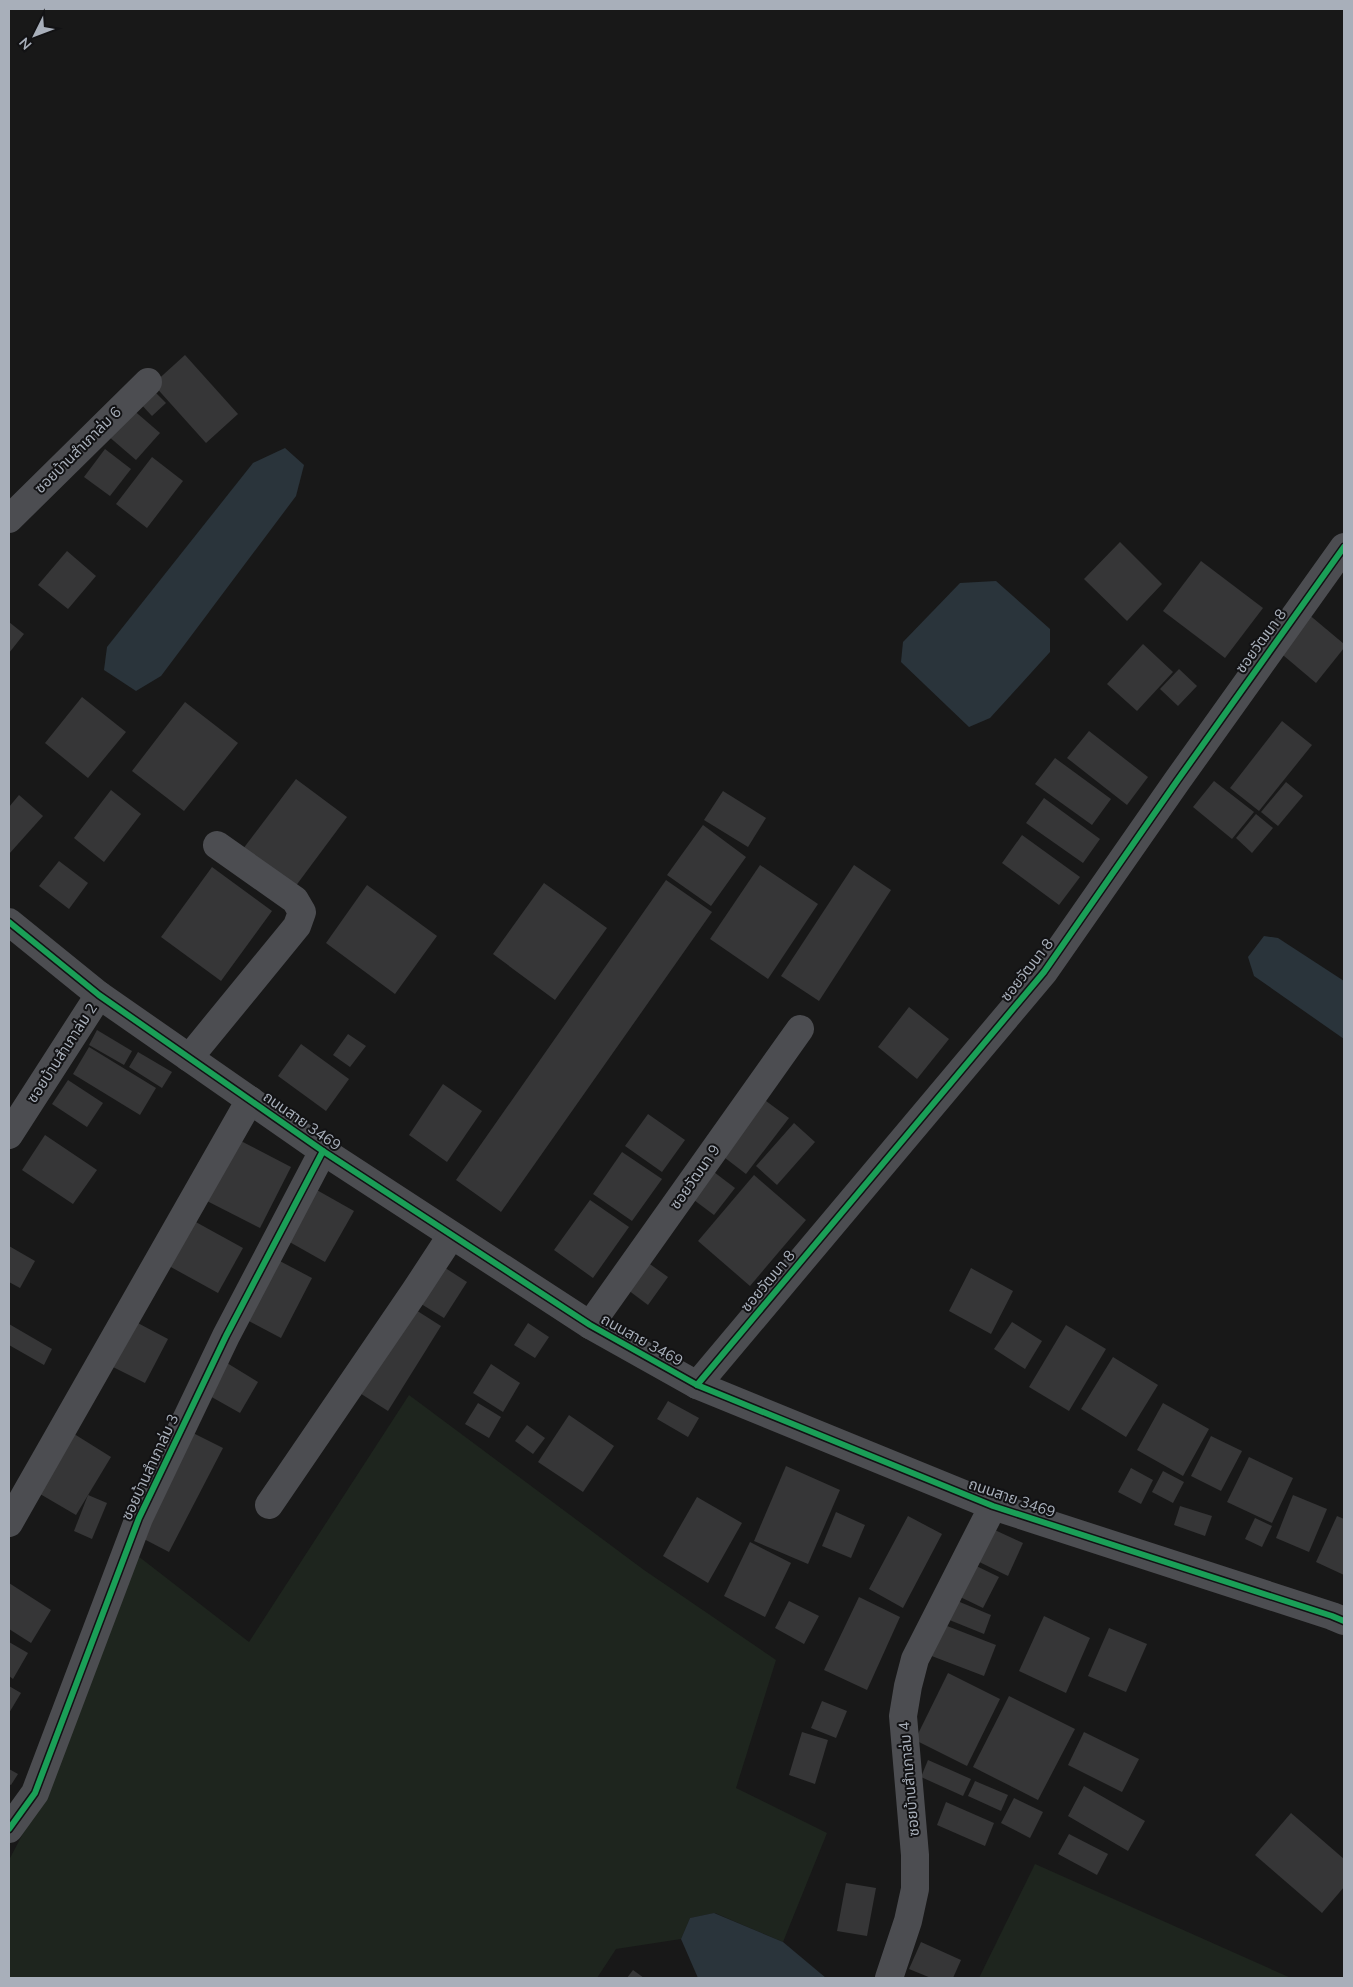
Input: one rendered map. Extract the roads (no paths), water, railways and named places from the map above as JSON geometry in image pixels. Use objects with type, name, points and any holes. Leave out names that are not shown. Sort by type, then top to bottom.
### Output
[{"type":"street","name":"ซอยบ้านสำเภาล่ม 6","points":[[9,519],[148,382]]},
{"type":"street","name":"ซอยวัฒนา 8","points":[[697,1385],[1044,972],[1344,547]]},
{"type":"street","points":[[189,1058],[297,926],[302,912],[295,900],[216,845]]},
{"type":"street","name":"ถนนสาย 3469","points":[[9,922],[100,996],[323,1151],[590,1325],[697,1385],[993,1506],[1344,1621]]},
{"type":"street","name":"ซอยบ้านสำเภาล่ม 2","points":[[9,1135],[100,996]]},
{"type":"street","name":"ซอยวัฒนา 9","points":[[590,1325],[800,1029]]},
{"type":"street","points":[[9,1523],[250,1100]]},
{"type":"street","name":"ซอยบ้านสำเภาล่ม 3","points":[[9,1829],[36,1793],[139,1518],[226,1336],[323,1151]]},
{"type":"street","points":[[269,1505],[451,1236]]},
{"type":"street","name":"ซอยบ้านสำเภาล่ม 4","points":[[889,1978],[908,1921],[915,1890],[915,1855],[903,1716],[908,1686],[915,1659],[993,1506]]}]
